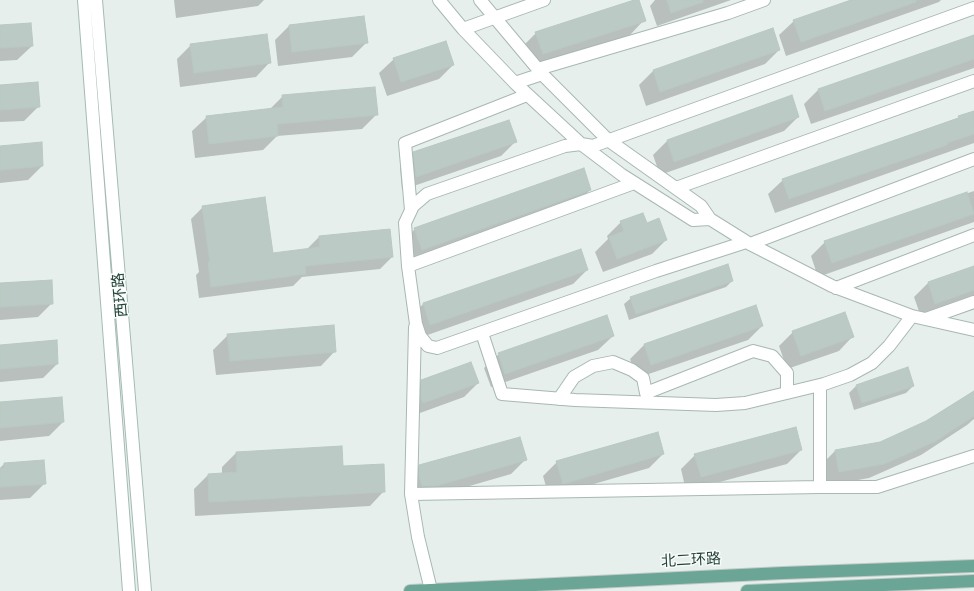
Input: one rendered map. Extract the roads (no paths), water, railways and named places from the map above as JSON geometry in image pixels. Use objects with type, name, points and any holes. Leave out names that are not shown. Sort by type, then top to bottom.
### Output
[{"type":"main road","name":"北二环路","points":[[410,591],[783,572],[974,566]]},
{"type":"main road","points":[[747,591],[974,581]]},
{"type":"street","name":"西环路","points":[[84,0],[129,591]]},
{"type":"street","name":"西环路","points":[[96,0],[145,591]]},
{"type":"street","points":[[439,0],[463,29],[515,83],[580,144],[634,182],[693,220],[710,219]]},
{"type":"street","points":[[480,0],[540,72],[608,140],[701,206],[710,219],[748,243],[836,288],[912,316],[974,330]]},
{"type":"street","points":[[463,29],[544,0]]},
{"type":"street","points":[[515,83],[540,72],[728,13],[764,0]]},
{"type":"street","points":[[430,590],[418,537],[411,494],[416,324],[408,266],[405,223],[411,210],[427,194],[565,146],[580,144],[593,146],[974,8]]},
{"type":"street","points":[[676,188],[974,81]]},
{"type":"street","points":[[411,210],[405,143],[527,95]]},
{"type":"street","points":[[416,324],[420,336],[428,346],[437,348],[656,271],[748,243],[974,159]]},
{"type":"street","points":[[408,266],[634,182]]},
{"type":"street","points":[[836,288],[974,235]]},
{"type":"street","points":[[926,319],[974,302]]},
{"type":"street","points":[[482,333],[502,394],[716,405],[745,404],[820,385],[850,375],[872,363],[889,346],[912,316]]},
{"type":"street","points":[[559,398],[574,377],[593,366],[613,362],[632,370],[643,378],[646,393],[753,351],[772,356],[787,373],[787,393]]},
{"type":"street","points":[[820,385],[820,487]]},
{"type":"street","points":[[411,494],[877,487],[974,456]]}]
